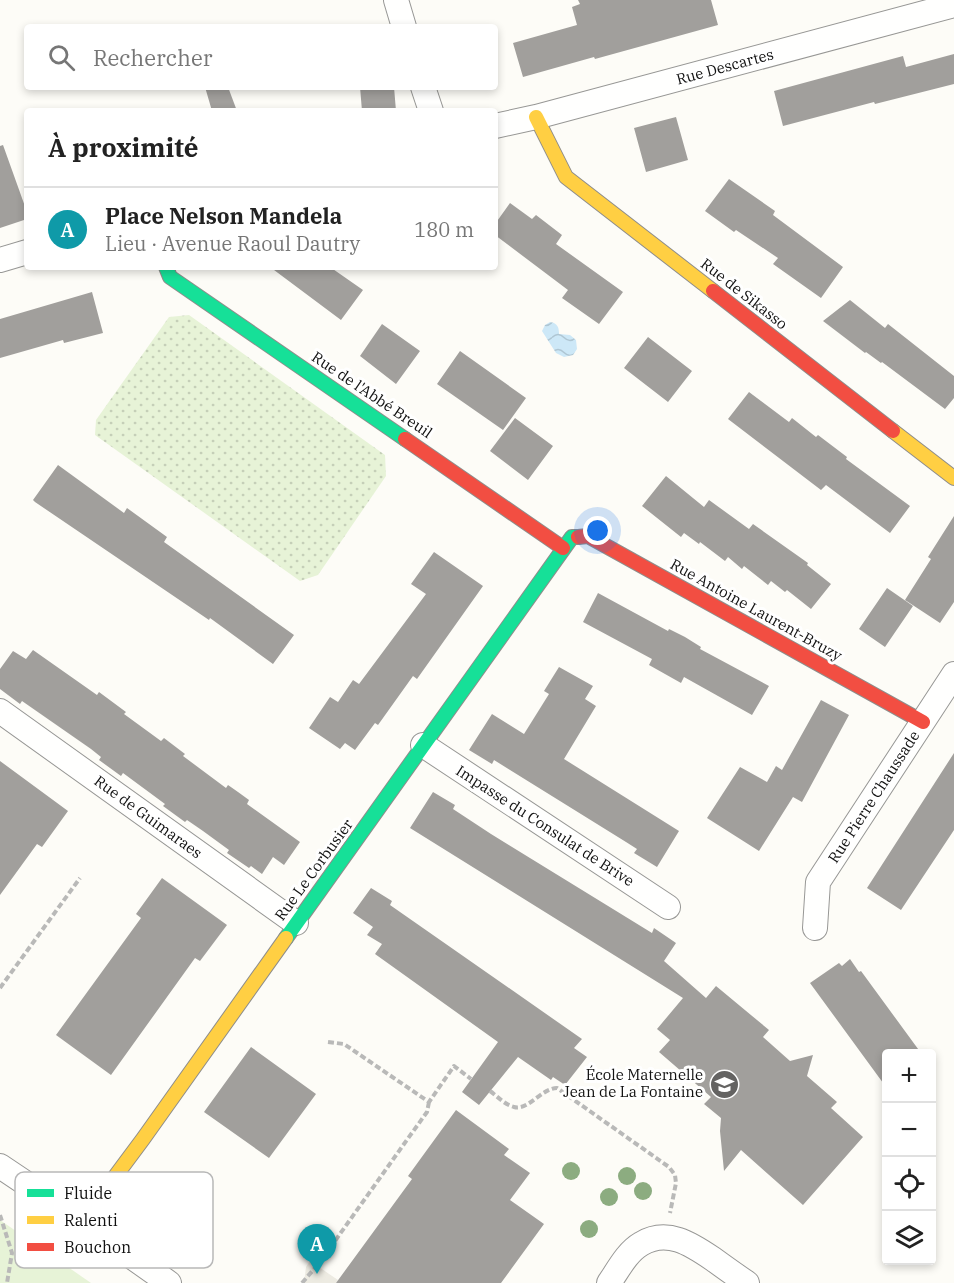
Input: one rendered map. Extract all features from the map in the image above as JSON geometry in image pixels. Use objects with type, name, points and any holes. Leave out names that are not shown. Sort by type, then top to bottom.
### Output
[{"type":"street","points":[[396,0],[403,24]]},
{"type":"street","name":"Rue Descartes","points":[[498,125],[954,5]]},
{"type":"street","points":[[424,90],[430,108]]},
{"type":"street","name":"Rue de Sikasso","points":[[536,117],[566,177],[954,478]]},
{"type":"street","points":[[0,260],[24,253]]},
{"type":"street","name":"Rue de l'Abbé Breuil","points":[[167,270],[170,277],[432,457],[568,542]]},
{"type":"street","name":"Rue Antoine Laurent-Bruzy","points":[[568,542],[588,536],[923,722]]},
{"type":"street","name":"Rue Le Corbusier","points":[[118,1172],[568,542]]},
{"type":"street","name":"Rue Pierre Chaussade","points":[[815,928],[818,882],[954,674]]},
{"type":"street","name":"Rue de Guimaraes","points":[[0,711],[296,923]]},
{"type":"street","name":"Impasse du Consulat de Brive","points":[[423,745],[669,907]]},
{"type":"street","points":[[0,1166],[15,1176]]},
{"type":"street","points":[[609,1283],[629,1254],[640,1244],[651,1239],[665,1237],[678,1239],[693,1246],[747,1283]]},
{"type":"street","points":[[148,1268],[169,1283]]},
{"type":"path","points":[[0,988],[80,878]]},
{"type":"path","points":[[328,1042],[344,1044],[429,1102]]},
{"type":"path","points":[[302,1283],[320,1262],[416,1128],[427,1112],[429,1102],[454,1066],[471,1079]]},
{"type":"path","points":[[490,1091],[513,1107],[519,1107],[552,1088],[557,1088],[669,1167],[675,1175],[676,1183],[665,1237]]},
{"type":"path","points":[[0,1215],[12,1253],[7,1283]]},
{"type":"green space","points":[[189,315],[385,455],[386,476],[318,575],[300,581],[95,435],[96,420],[169,317]]},
{"type":"green space","points":[[0,1220],[15,1230],[15,1268],[69,1268],[91,1283],[0,1283]]},
{"type":"shaded area","points":[[310,1261],[338,1280],[336,1283],[304,1283],[306,1267]]},
{"type":"water","points":[[550,322],[558,326],[559,334],[570,335],[576,340],[577,349],[573,355],[564,357],[556,353],[542,331]]},
{"type":"building","points":[[578,0],[711,0],[718,25],[523,77],[513,43],[577,25],[572,7],[580,4]]},
{"type":"building","points":[[954,54],[954,84],[783,126],[774,91],[903,56],[906,67]]},
{"type":"building","points":[[206,90],[229,90],[236,108],[211,108]]},
{"type":"building","points":[[360,90],[394,90],[396,108],[362,108]]},
{"type":"building","points":[[676,117],[688,160],[646,172],[634,128]]},
{"type":"building","points":[[3,145],[24,204],[24,220],[0,228],[0,146]]},
{"type":"building","points":[[729,179],[775,211],[773,215],[843,267],[821,298],[773,264],[778,258],[736,230],[734,232],[705,211]]},
{"type":"building","points":[[510,203],[532,219],[536,215],[562,235],[556,244],[623,292],[599,324],[562,298],[568,290],[498,237],[498,220]]},
{"type":"building","points":[[274,270],[334,270],[363,290],[341,320]]},
{"type":"building","points":[[92,292],[103,333],[64,343],[63,340],[0,358],[0,319]]},
{"type":"building","points":[[850,300],[885,328],[888,324],[954,376],[954,398],[945,409],[823,321]]},
{"type":"building","points":[[382,324],[420,351],[396,384],[360,356]]},
{"type":"building","points":[[648,337],[692,371],[668,402],[624,368]]},
{"type":"building","points":[[460,351],[526,398],[503,430],[437,384]]},
{"type":"building","points":[[749,392],[789,422],[792,418],[816,437],[818,435],[847,457],[846,459],[910,506],[890,533],[826,485],[821,490],[728,419]]},
{"type":"building","points":[[515,418],[553,446],[528,480],[490,451]]},
{"type":"building","points":[[58,465],[124,513],[127,508],[167,537],[164,542],[294,635],[273,664],[210,618],[209,620],[35,502],[33,500]]},
{"type":"building","points":[[666,476],[704,507],[709,500],[749,529],[753,524],[808,563],[807,565],[831,584],[811,609],[787,590],[785,592],[771,581],[768,585],[744,566],[742,569],[728,557],[725,561],[684,533],[681,537],[642,506]]},
{"type":"building","points":[[954,516],[954,602],[940,623],[905,600]]},
{"type":"building","points":[[434,552],[483,586],[417,679],[413,676],[378,725],[375,723],[355,750],[345,743],[340,749],[309,728],[330,697],[338,702],[353,680],[359,684],[426,594],[411,584]]},
{"type":"building","points":[[887,588],[913,606],[885,647],[859,629]]},
{"type":"building","points":[[598,593],[668,631],[669,629],[685,637],[701,647],[700,649],[769,686],[752,715],[684,677],[681,683],[649,665],[652,659],[583,622]]},
{"type":"building","points":[[33,650],[97,695],[99,692],[161,741],[164,738],[185,754],[183,756],[226,788],[228,785],[249,800],[247,804],[300,842],[284,865],[273,857],[262,874],[251,866],[249,868],[227,853],[229,850],[187,820],[185,822],[123,773],[121,776],[99,760],[101,757],[91,749],[22,701],[20,704],[0,689],[0,669],[13,651],[26,659]]},
{"type":"building","points":[[559,667],[593,686],[585,699],[596,706],[564,759],[679,831],[657,867],[634,853],[637,849],[626,842],[494,760],[492,764],[469,750],[492,714],[524,734],[549,694],[544,691]]},
{"type":"building","points":[[821,700],[849,715],[802,802],[793,797],[759,851],[707,818],[740,767],[767,782],[776,766],[782,770]]},
{"type":"building","points":[[954,753],[954,830],[901,910],[867,888]]},
{"type":"building","points":[[0,761],[68,811],[42,847],[37,844],[0,895]]},
{"type":"building","points":[[433,792],[455,805],[453,809],[491,834],[652,933],[654,928],[676,943],[664,961],[706,998],[716,986],[769,1030],[763,1037],[790,1061],[813,1055],[807,1076],[837,1102],[831,1108],[863,1137],[803,1205],[741,1150],[724,1171],[721,1118],[704,1104],[711,1097],[659,1052],[670,1040],[657,1029],[683,998],[410,828]]},
{"type":"building","points":[[162,878],[227,925],[200,961],[195,958],[111,1075],[56,1035],[141,918],[136,914]]},
{"type":"building","points":[[371,888],[392,901],[390,905],[582,1039],[574,1048],[587,1057],[565,1085],[553,1077],[551,1080],[518,1057],[479,1105],[462,1092],[498,1042],[375,954],[382,944],[367,935],[373,927],[353,913]]},
{"type":"building","points":[[850,959],[859,972],[861,971],[918,1049],[882,1049],[882,1082],[810,983],[839,963],[842,966]]},
{"type":"building","points":[[251,1047],[316,1094],[269,1158],[204,1112]]},
{"type":"building","points":[[456,1110],[509,1149],[504,1155],[530,1173],[510,1200],[544,1224],[501,1283],[336,1283],[412,1179],[408,1176]]},
{"type":"traffic: fast","points":[[167,270],[170,277],[405,439]]},
{"type":"traffic: fast","points":[[286,938],[572,537],[578,537]]},
{"type":"traffic: slow","points":[[536,117],[566,177],[713,291]]},
{"type":"traffic: slow","points":[[893,431],[954,478]]},
{"type":"traffic: slow","points":[[118,1172],[286,938]]},
{"type":"traffic: jam","points":[[713,291],[893,431]]},
{"type":"traffic: jam","points":[[405,439],[563,548]]},
{"type":"traffic: jam","points":[[578,537],[588,536],[923,722]]},
{"type":"place","name":"École Maternelle Jean de La Fontaine","points":[[724,1084]]},
{"type":"place","name":"Place Nelson Mandela","points":[[317,1274]]}]
